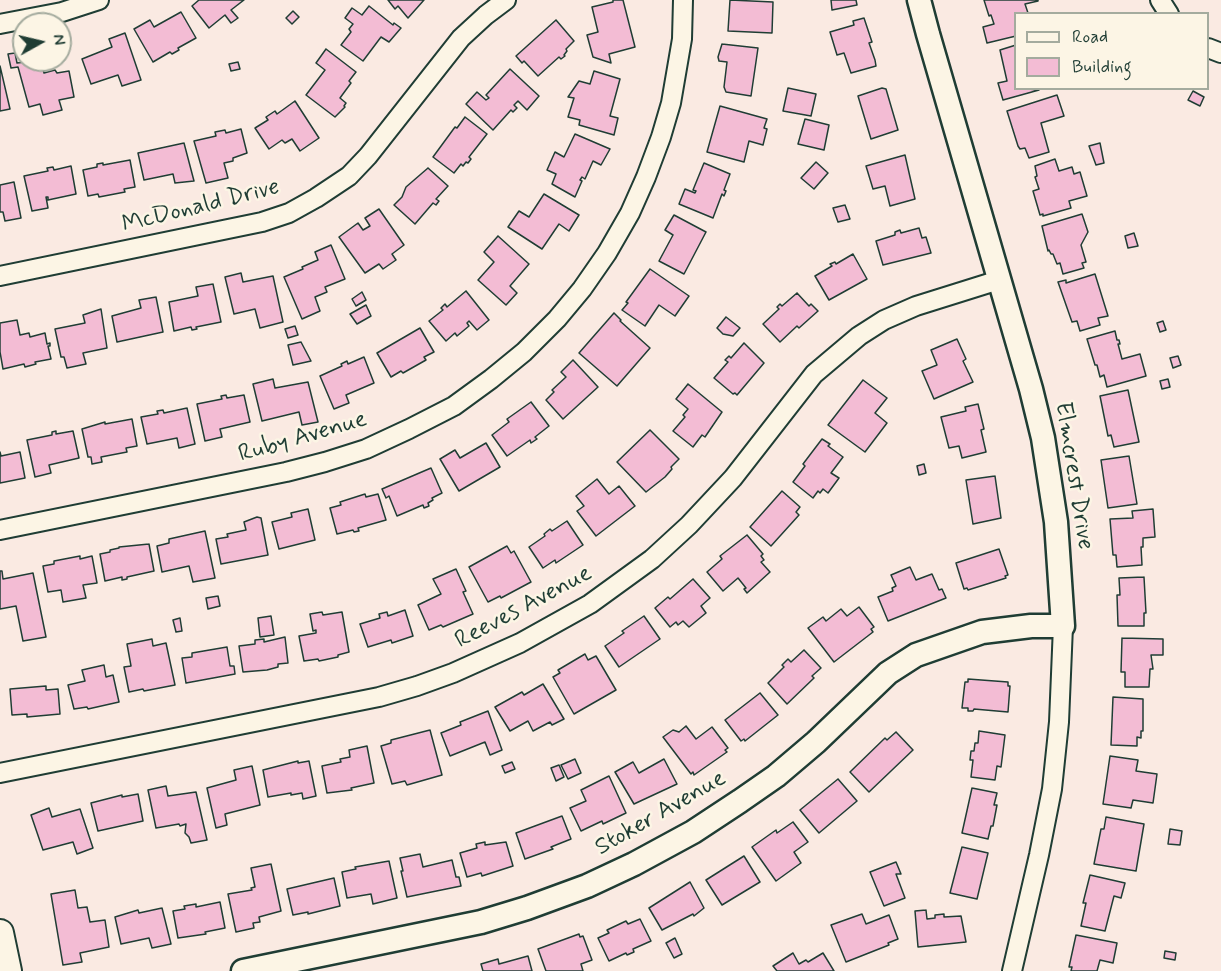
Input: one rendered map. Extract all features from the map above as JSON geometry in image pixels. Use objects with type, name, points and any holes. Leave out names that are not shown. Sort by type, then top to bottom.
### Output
[{"type":"main road","points":[[0,933],[8,971]]},
{"type":"street","points":[[0,24],[62,12],[99,0]]},
{"type":"street","name":"McDonald Drive","points":[[0,276],[262,222],[289,213],[348,176],[368,156],[461,39],[506,0]]},
{"type":"street","name":"Ruby Avenue","points":[[0,530],[286,472],[325,462],[366,449],[410,429],[454,406],[491,379],[524,352],[557,319],[582,289],[607,253],[630,213],[662,137],[671,103],[682,39],[683,0]]},
{"type":"street","name":"Elmcrest Drive","points":[[919,0],[1031,389],[1043,438],[1056,522],[1063,626],[1060,712],[1052,789],[1012,971]]},
{"type":"street","name":"Reeves Avenue","points":[[0,773],[378,697],[453,673],[520,644],[590,604],[652,559],[689,525],[733,478],[814,374],[859,336],[884,320],[916,306],[999,280]]},
{"type":"street","name":"Stoker Avenue","points":[[243,971],[481,922],[587,886],[693,832],[776,776],[816,742],[888,673],[916,655],[982,632],[1031,626],[1063,626]]},
{"type":"building","points":[[199,0],[244,0],[231,10],[238,18],[231,23],[225,15],[209,28],[192,6]]},
{"type":"building","points":[[388,0],[424,0],[408,18],[398,6],[395,9]]},
{"type":"building","points":[[613,0],[623,0],[635,47],[609,54],[611,63],[593,57],[587,35],[598,32],[592,7],[613,2]]},
{"type":"building","points":[[730,0],[773,2],[772,33],[728,31]]},
{"type":"building","points":[[831,0],[856,0],[857,5],[832,10]]},
{"type":"building","points":[[984,0],[1038,0],[1025,4],[1028,12],[1014,12],[1014,36],[987,43],[983,27],[994,24],[991,15],[989,16]]},
{"type":"building","points":[[369,6],[393,25],[394,23],[401,28],[389,42],[381,37],[363,61],[341,45],[351,32],[349,29],[353,24],[345,18],[352,8],[362,15]]},
{"type":"building","points":[[293,11],[299,17],[292,24],[286,18]]},
{"type":"building","points":[[181,12],[196,38],[172,54],[170,52],[153,62],[134,29],[150,20],[154,27]]},
{"type":"building","points":[[864,18],[872,42],[869,43],[876,66],[851,73],[844,53],[837,55],[830,32],[854,25],[853,21]]},
{"type":"building","points":[[556,20],[574,41],[566,49],[565,56],[561,59],[559,57],[538,76],[516,56]]},
{"type":"building","points":[[125,33],[141,80],[122,86],[118,75],[91,84],[82,59],[112,47],[109,39]]},
{"type":"building","points":[[722,44],[758,48],[751,96],[726,92],[724,87],[727,62],[719,61],[718,57]]},
{"type":"building","points":[[1014,46],[1014,90],[1039,90],[1003,100],[998,83],[1007,81],[1000,50]]},
{"type":"building","points":[[326,49],[356,72],[340,98],[346,103],[345,107],[335,117],[306,95],[325,70],[316,63]]},
{"type":"building","points":[[12,53],[12,68],[11,68],[8,54]]},
{"type":"building","points":[[238,62],[240,69],[231,71],[229,64]]},
{"type":"building","points":[[0,66],[10,109],[0,111]]},
{"type":"building","points":[[510,69],[539,96],[527,110],[518,101],[514,105],[517,108],[513,112],[511,110],[493,130],[466,104],[477,92],[486,100],[489,98],[486,95]]},
{"type":"building","points":[[594,71],[620,79],[610,116],[618,118],[614,135],[579,125],[580,120],[568,117],[574,98],[568,97],[579,81],[590,84]]},
{"type":"building","points":[[19,72],[69,72],[74,97],[59,100],[62,110],[43,115],[40,104],[29,107]]},
{"type":"building","points":[[788,88],[816,94],[811,116],[783,111]]},
{"type":"building","points":[[882,88],[886,89],[898,130],[871,139],[858,96]]},
{"type":"building","points":[[1193,91],[1204,97],[1200,106],[1188,100]]},
{"type":"building","points":[[1057,95],[1064,116],[1041,123],[1049,152],[1029,158],[1025,148],[1020,149],[1018,146],[1007,111]]},
{"type":"building","points":[[295,101],[319,138],[300,151],[292,139],[285,143],[282,140],[269,149],[255,128],[268,120],[266,117],[275,111],[277,114]]},
{"type":"building","points":[[720,106],[767,119],[763,145],[749,141],[744,162],[707,152]]},
{"type":"building","points":[[465,117],[487,134],[469,157],[471,159],[468,163],[466,162],[463,166],[461,164],[454,173],[433,157]]},
{"type":"building","points":[[805,119],[829,125],[824,150],[798,144]]},
{"type":"building","points":[[241,129],[247,153],[224,163],[228,178],[206,183],[194,141],[216,136],[215,132],[225,130],[226,133]]},
{"type":"building","points":[[575,134],[610,149],[601,165],[593,161],[585,179],[582,177],[580,180],[582,181],[575,197],[552,184],[556,174],[547,170],[555,152],[564,157]]},
{"type":"building","points":[[184,143],[194,181],[175,183],[173,174],[144,180],[138,153]]},
{"type":"building","points":[[1100,143],[1104,163],[1096,165],[1089,146]]},
{"type":"building","points":[[905,155],[915,199],[890,206],[885,186],[873,189],[866,166]]},
{"type":"building","points":[[1055,159],[1059,171],[1072,167],[1074,174],[1080,172],[1087,196],[1069,201],[1071,208],[1043,216],[1043,214],[1040,215],[1033,191],[1039,189],[1035,177],[1037,176],[1035,166]]},
{"type":"building","points":[[130,160],[135,187],[124,189],[125,192],[99,197],[98,194],[88,196],[83,170],[97,167],[97,164]]},
{"type":"building","points":[[816,162],[828,173],[814,189],[801,178]]},
{"type":"building","points":[[704,163],[730,174],[724,190],[726,191],[724,196],[722,194],[713,218],[679,204],[685,189],[695,193],[696,191],[693,190]]},
{"type":"building","points":[[71,166],[76,194],[48,200],[46,197],[48,208],[32,211],[24,176],[48,171],[47,168],[53,167],[54,170]]},
{"type":"building","points":[[428,168],[448,186],[436,199],[439,201],[436,205],[433,203],[415,224],[394,205],[402,197],[406,187]]},
{"type":"building","points":[[14,182],[21,218],[5,221],[3,212],[0,212],[0,185]]},
{"type":"building","points":[[544,194],[579,215],[569,231],[559,224],[542,249],[508,227],[519,211],[529,217]]},
{"type":"building","points":[[845,205],[850,219],[838,222],[833,208]]},
{"type":"building","points":[[379,209],[404,245],[392,254],[396,260],[383,269],[379,264],[365,273],[339,237],[358,223],[363,230],[370,226],[365,218]]},
{"type":"building","points":[[1082,214],[1088,232],[1081,245],[1086,262],[1082,263],[1084,268],[1063,274],[1060,263],[1057,264],[1053,254],[1048,251],[1042,226]]},
{"type":"building","points":[[674,215],[706,232],[684,274],[659,261],[673,235],[665,230]]},
{"type":"building","points":[[919,228],[922,238],[926,237],[931,253],[883,265],[876,241],[895,235],[895,232],[900,230],[901,233]]},
{"type":"building","points":[[1134,233],[1138,246],[1128,248],[1125,236]]},
{"type":"building","points":[[498,236],[529,264],[510,286],[517,293],[506,305],[478,280],[494,262],[484,252]]},
{"type":"building","points":[[331,245],[345,279],[325,287],[327,292],[315,297],[320,311],[302,319],[284,277],[318,260],[315,252]]},
{"type":"building","points":[[853,254],[867,279],[829,300],[815,276],[832,266],[830,264],[835,262],[836,264]]},
{"type":"building","points":[[650,269],[689,296],[675,316],[659,305],[645,326],[622,310]]},
{"type":"building","points":[[241,273],[243,282],[273,276],[283,322],[260,328],[255,309],[234,314],[225,277]]},
{"type":"building","points":[[1095,274],[1108,316],[1098,318],[1100,325],[1080,331],[1077,321],[1072,322],[1058,282],[1066,280],[1066,283]]},
{"type":"building","points":[[213,284],[221,322],[196,327],[197,329],[192,330],[191,327],[174,331],[169,302],[198,296],[196,287]]},
{"type":"building","points":[[466,291],[489,320],[477,330],[469,321],[467,323],[469,326],[457,336],[455,333],[446,341],[429,321],[443,310],[441,308],[445,304],[447,307]]},
{"type":"building","points":[[362,292],[366,300],[356,306],[352,299]]},
{"type":"building","points":[[797,293],[809,306],[811,304],[818,311],[780,342],[763,324],[779,309],[777,307],[780,304],[782,306]]},
{"type":"building","points":[[156,297],[163,332],[117,342],[112,316],[141,308],[139,300]]},
{"type":"building","points":[[366,305],[371,316],[357,324],[350,314]]},
{"type":"building","points":[[101,309],[107,348],[83,353],[86,364],[67,368],[64,357],[61,357],[55,329],[85,323],[83,315]]},
{"type":"building","points":[[614,313],[650,348],[617,386],[579,353]]},
{"type":"building","points":[[726,317],[740,328],[733,336],[723,334],[717,328]]},
{"type":"building","points":[[17,320],[20,335],[29,333],[30,337],[45,333],[47,344],[50,343],[48,346],[51,359],[35,362],[36,364],[25,367],[24,364],[3,369],[0,352],[0,323]]},
{"type":"building","points":[[1163,321],[1166,330],[1160,332],[1157,323]]},
{"type":"building","points":[[295,326],[298,335],[288,338],[285,329]]},
{"type":"building","points":[[420,328],[434,352],[424,357],[426,360],[391,377],[377,353]]},
{"type":"building","points":[[1115,331],[1122,359],[1140,354],[1146,376],[1107,387],[1104,375],[1100,377],[1097,365],[1095,365],[1087,339]]},
{"type":"building","points":[[957,339],[966,359],[963,361],[973,382],[934,399],[922,371],[937,365],[931,350]]},
{"type":"building","points":[[301,342],[311,361],[293,365],[288,345]]},
{"type":"building","points":[[744,343],[764,363],[737,395],[714,378],[728,362],[725,360],[729,356],[731,358]]},
{"type":"building","points":[[1178,356],[1181,365],[1173,368],[1170,358]]},
{"type":"building","points":[[364,357],[374,383],[346,395],[349,403],[334,409],[320,376],[342,366],[341,364],[347,361],[348,364]]},
{"type":"building","points":[[573,360],[598,387],[563,419],[546,400],[554,392],[552,390],[566,377],[561,372]]},
{"type":"building","points":[[273,379],[275,388],[308,382],[318,422],[302,425],[299,412],[262,421],[253,384]]},
{"type":"building","points":[[1168,379],[1170,387],[1162,389],[1160,381]]},
{"type":"building","points":[[863,380],[887,398],[875,413],[887,423],[865,452],[828,425]]},
{"type":"building","points":[[688,384],[722,412],[705,437],[702,435],[693,447],[673,431],[685,417],[683,415],[688,409],[676,399]]},
{"type":"building","points":[[1128,390],[1139,442],[1114,447],[1111,435],[1108,436],[1100,396]]},
{"type":"building","points":[[226,395],[227,398],[244,395],[250,422],[220,429],[222,437],[205,441],[197,404],[222,399],[221,396]]},
{"type":"building","points":[[531,402],[549,426],[535,437],[537,439],[531,443],[530,440],[507,456],[492,435],[509,422],[507,419]]},
{"type":"building","points":[[978,404],[984,429],[981,430],[986,452],[962,458],[959,446],[949,448],[941,417],[966,411],[965,407]]},
{"type":"building","points":[[187,408],[195,444],[179,448],[177,438],[147,444],[141,417],[158,414],[157,411],[163,410],[164,413]]},
{"type":"building","points":[[132,419],[137,446],[126,448],[127,452],[101,457],[102,462],[92,464],[91,457],[88,457],[82,429],[105,422],[105,424]]},
{"type":"building","points":[[650,430],[679,459],[665,477],[646,492],[617,462]]},
{"type":"building","points":[[56,431],[56,434],[73,431],[79,458],[49,465],[51,473],[35,477],[27,440],[52,435],[52,432]]},
{"type":"building","points":[[822,439],[843,457],[831,473],[839,478],[828,493],[823,489],[820,493],[818,491],[813,498],[793,482]]},
{"type":"building","points":[[486,443],[500,467],[459,491],[440,459],[455,450],[460,458]]},
{"type":"building","points":[[0,452],[1,456],[20,452],[25,478],[0,483]]},
{"type":"building","points":[[1129,456],[1137,504],[1108,508],[1101,460]]},
{"type":"building","points":[[924,464],[926,473],[919,475],[917,466]]},
{"type":"building","points":[[431,468],[442,493],[432,498],[433,500],[428,503],[429,506],[424,508],[423,505],[397,516],[389,496],[386,498],[382,489]]},
{"type":"building","points":[[995,476],[1001,518],[973,524],[966,480]]},
{"type":"building","points":[[597,479],[609,494],[619,486],[635,506],[596,536],[577,511],[584,506],[576,496]]},
{"type":"building","points":[[782,491],[800,507],[796,512],[799,515],[771,546],[750,527]]},
{"type":"building","points":[[365,494],[366,497],[378,494],[386,520],[358,528],[359,531],[354,532],[353,530],[337,534],[330,508],[341,505],[340,502]]},
{"type":"building","points":[[308,509],[315,540],[279,549],[272,522],[292,517],[291,513]]},
{"type":"building","points":[[1153,509],[1155,537],[1143,538],[1142,565],[1117,567],[1116,555],[1113,555],[1110,519],[1133,518],[1132,511]]},
{"type":"building","points":[[257,517],[261,518],[268,555],[221,564],[216,539],[246,530],[244,522]]},
{"type":"building","points":[[567,521],[583,545],[556,563],[555,560],[543,568],[529,547],[545,536],[544,534],[550,529],[552,531]]},
{"type":"building","points":[[205,531],[215,578],[193,582],[189,566],[162,572],[157,546],[169,543],[169,539]]},
{"type":"building","points":[[747,535],[763,554],[761,556],[764,560],[761,562],[770,572],[747,593],[738,578],[723,591],[707,572],[722,559],[720,556]]},
{"type":"building","points":[[149,544],[154,571],[127,577],[127,579],[122,580],[122,577],[105,581],[100,554],[119,547]]},
{"type":"building","points":[[507,546],[511,553],[514,551],[531,582],[501,598],[500,596],[488,602],[469,567]]},
{"type":"building","points":[[999,549],[1008,575],[1005,576],[1006,578],[968,590],[964,589],[956,563]]},
{"type":"building","points":[[80,556],[80,559],[92,556],[97,583],[83,585],[86,598],[63,602],[61,590],[48,592],[43,566],[54,564],[54,561]]},
{"type":"building","points":[[910,567],[916,580],[932,574],[939,590],[942,589],[946,598],[888,621],[878,597],[893,591],[892,588],[896,586],[891,575]]},
{"type":"building","points":[[456,569],[473,614],[443,627],[441,625],[429,630],[418,605],[441,594],[433,579]]},
{"type":"building","points":[[0,571],[2,571],[3,579],[33,573],[46,637],[23,641],[16,606],[0,609]]},
{"type":"building","points":[[1144,577],[1146,613],[1144,613],[1144,626],[1118,626],[1119,578]]},
{"type":"building","points":[[693,579],[710,598],[701,606],[706,613],[689,627],[683,621],[678,625],[676,622],[670,627],[655,608],[668,597],[670,599]]},
{"type":"building","points":[[218,596],[220,606],[208,609],[206,598]]},
{"type":"building","points":[[859,607],[874,627],[871,629],[873,632],[834,662],[808,628],[823,617],[826,621],[841,609],[847,616]]},
{"type":"building","points":[[405,610],[413,636],[392,643],[391,640],[368,647],[360,624],[380,618],[379,614],[387,612],[388,616]]},
{"type":"building","points":[[322,612],[323,615],[342,612],[349,652],[319,661],[318,659],[304,661],[299,636],[316,633],[316,630],[313,631],[310,614]]},
{"type":"building","points":[[271,616],[274,635],[260,637],[258,618]]},
{"type":"building","points":[[644,616],[660,639],[619,667],[605,646]]},
{"type":"building","points":[[180,618],[182,631],[176,632],[173,620]]},
{"type":"building","points":[[285,637],[288,663],[278,664],[278,667],[267,670],[243,672],[239,646],[255,644],[255,640],[264,639],[264,642]]},
{"type":"building","points":[[1122,638],[1163,639],[1163,655],[1151,655],[1153,669],[1150,669],[1149,687],[1125,687],[1125,672],[1121,672]]},
{"type":"building","points":[[152,639],[153,646],[166,643],[175,685],[129,692],[124,667],[131,666],[127,644]]},
{"type":"building","points":[[227,647],[230,666],[234,666],[235,674],[186,683],[182,658],[192,657],[192,653]]},
{"type":"building","points":[[804,650],[821,668],[787,704],[768,683],[784,667],[782,665],[788,659],[791,662]]},
{"type":"building","points":[[585,654],[588,660],[596,656],[616,690],[574,714],[553,677],[560,673],[558,670]]},
{"type":"building","points":[[104,665],[106,677],[113,675],[119,702],[88,709],[87,707],[74,709],[68,685],[85,681],[82,670]]},
{"type":"building","points":[[968,679],[1008,682],[1010,686],[1008,712],[974,709],[968,711],[968,708],[962,708],[965,682],[968,682]]},
{"type":"building","points":[[543,684],[564,719],[552,725],[550,722],[533,731],[528,721],[510,731],[495,707],[522,692],[524,695]]},
{"type":"building","points":[[46,686],[46,690],[58,689],[60,714],[27,717],[27,714],[12,715],[10,689]]},
{"type":"building","points":[[760,693],[778,715],[745,741],[744,739],[741,741],[725,720]]},
{"type":"building","points":[[1113,697],[1143,699],[1143,731],[1141,731],[1141,738],[1137,737],[1137,746],[1111,745]]},
{"type":"building","points":[[488,711],[502,750],[490,755],[485,742],[450,756],[441,733],[461,725],[460,722]]},
{"type":"building","points":[[686,726],[696,739],[712,727],[728,748],[725,750],[727,752],[694,775],[663,737],[673,730],[679,732]]},
{"type":"building","points":[[430,730],[442,775],[407,785],[405,781],[392,784],[381,746],[391,743],[391,740]]},
{"type":"building","points":[[979,731],[1005,735],[1001,767],[997,766],[995,780],[971,777],[973,760],[970,760],[971,751],[974,751],[975,743],[978,743]]},
{"type":"building","points":[[896,732],[913,750],[869,792],[850,772],[885,738],[887,740]]},
{"type":"building","points":[[367,746],[374,783],[351,788],[352,790],[327,793],[322,766],[341,762],[340,759],[350,757],[349,750]]},
{"type":"building","points":[[1110,756],[1138,760],[1136,771],[1157,774],[1153,803],[1133,800],[1131,808],[1103,804]]},
{"type":"building","points":[[575,759],[581,773],[568,779],[561,765]]},
{"type":"building","points":[[664,759],[677,784],[634,804],[615,772],[633,762],[639,773]]},
{"type":"building","points":[[298,761],[298,763],[309,761],[316,796],[303,799],[302,793],[291,795],[291,793],[268,797],[263,770]]},
{"type":"building","points":[[512,762],[515,769],[505,773],[502,766]]},
{"type":"building","points":[[559,765],[564,777],[556,781],[551,768]]},
{"type":"building","points":[[252,766],[260,805],[225,814],[227,825],[216,828],[207,788],[236,780],[234,770]]},
{"type":"building","points":[[609,776],[626,813],[581,831],[570,808],[586,801],[581,790]]},
{"type":"building","points":[[838,779],[857,801],[819,833],[800,810]]},
{"type":"building","points":[[166,786],[168,796],[196,792],[207,840],[191,843],[185,833],[186,824],[156,828],[148,790]]},
{"type":"building","points":[[972,788],[997,793],[993,826],[991,826],[988,839],[962,833]]},
{"type":"building","points":[[138,794],[143,821],[98,831],[91,803],[122,795],[122,797]]},
{"type":"building","points":[[49,808],[52,817],[80,809],[93,848],[77,854],[73,842],[43,850],[31,815]]},
{"type":"building","points":[[562,816],[571,839],[551,847],[553,849],[525,859],[516,833]]},
{"type":"building","points":[[1106,817],[1144,824],[1136,871],[1094,864],[1101,829],[1104,829]]},
{"type":"building","points":[[793,822],[808,842],[794,852],[801,863],[776,881],[752,847],[776,830],[777,833]]},
{"type":"building","points":[[1170,829],[1182,831],[1180,845],[1168,844]]},
{"type":"building","points":[[485,842],[485,845],[506,842],[513,866],[482,876],[481,873],[467,877],[460,853],[477,848],[476,844]]},
{"type":"building","points":[[962,847],[988,853],[977,899],[950,893]]},
{"type":"building","points":[[420,854],[423,867],[452,860],[461,886],[407,897],[400,858]]},
{"type":"building","points":[[744,856],[760,882],[722,905],[706,880]]},
{"type":"building","points":[[389,861],[397,898],[373,904],[371,894],[347,898],[342,872],[356,869],[355,867]]},
{"type":"building","points":[[896,862],[901,874],[896,874],[905,898],[884,906],[870,872]]},
{"type":"building","points":[[271,864],[281,911],[259,917],[260,922],[253,923],[254,928],[236,932],[228,894],[252,890],[251,888],[255,887],[251,868]]},
{"type":"building","points":[[1090,875],[1125,883],[1121,898],[1114,896],[1105,931],[1081,926],[1086,903],[1083,903]]},
{"type":"building","points":[[334,878],[340,906],[308,914],[308,912],[293,915],[287,889]]},
{"type":"building","points":[[690,882],[704,908],[694,916],[693,914],[662,930],[649,908]]},
{"type":"building","points":[[75,890],[78,908],[87,907],[90,922],[105,920],[109,947],[80,953],[82,962],[63,965],[51,894]]},
{"type":"building","points":[[220,902],[225,928],[205,932],[206,934],[178,938],[173,911],[185,909],[184,906],[196,904],[196,907]]},
{"type":"building","points":[[162,908],[171,944],[152,948],[149,938],[121,944],[115,917],[138,910],[139,913]]},
{"type":"building","points":[[926,910],[927,919],[944,914],[944,917],[961,916],[966,942],[918,947],[915,911]]},
{"type":"building","points":[[862,914],[866,924],[889,915],[898,939],[888,943],[889,945],[846,962],[831,925]]},
{"type":"building","points":[[640,919],[651,941],[633,949],[634,952],[609,961],[598,938],[609,933],[607,930],[626,921],[628,924]]},
{"type":"building","points":[[579,934],[580,937],[583,936],[592,960],[581,964],[583,971],[546,971],[538,949]]},
{"type":"building","points":[[1076,935],[1117,943],[1113,963],[1100,960],[1097,971],[1071,971],[1072,967],[1069,967]]},
{"type":"building","points":[[675,938],[682,954],[674,958],[666,943]]},
{"type":"building","points":[[1165,951],[1176,953],[1175,960],[1164,958]]},
{"type":"building","points":[[793,953],[799,964],[806,960],[808,962],[823,953],[834,971],[777,971],[773,966]]},
{"type":"building","points":[[528,956],[532,971],[483,971],[481,964],[498,959],[499,964]]}]
